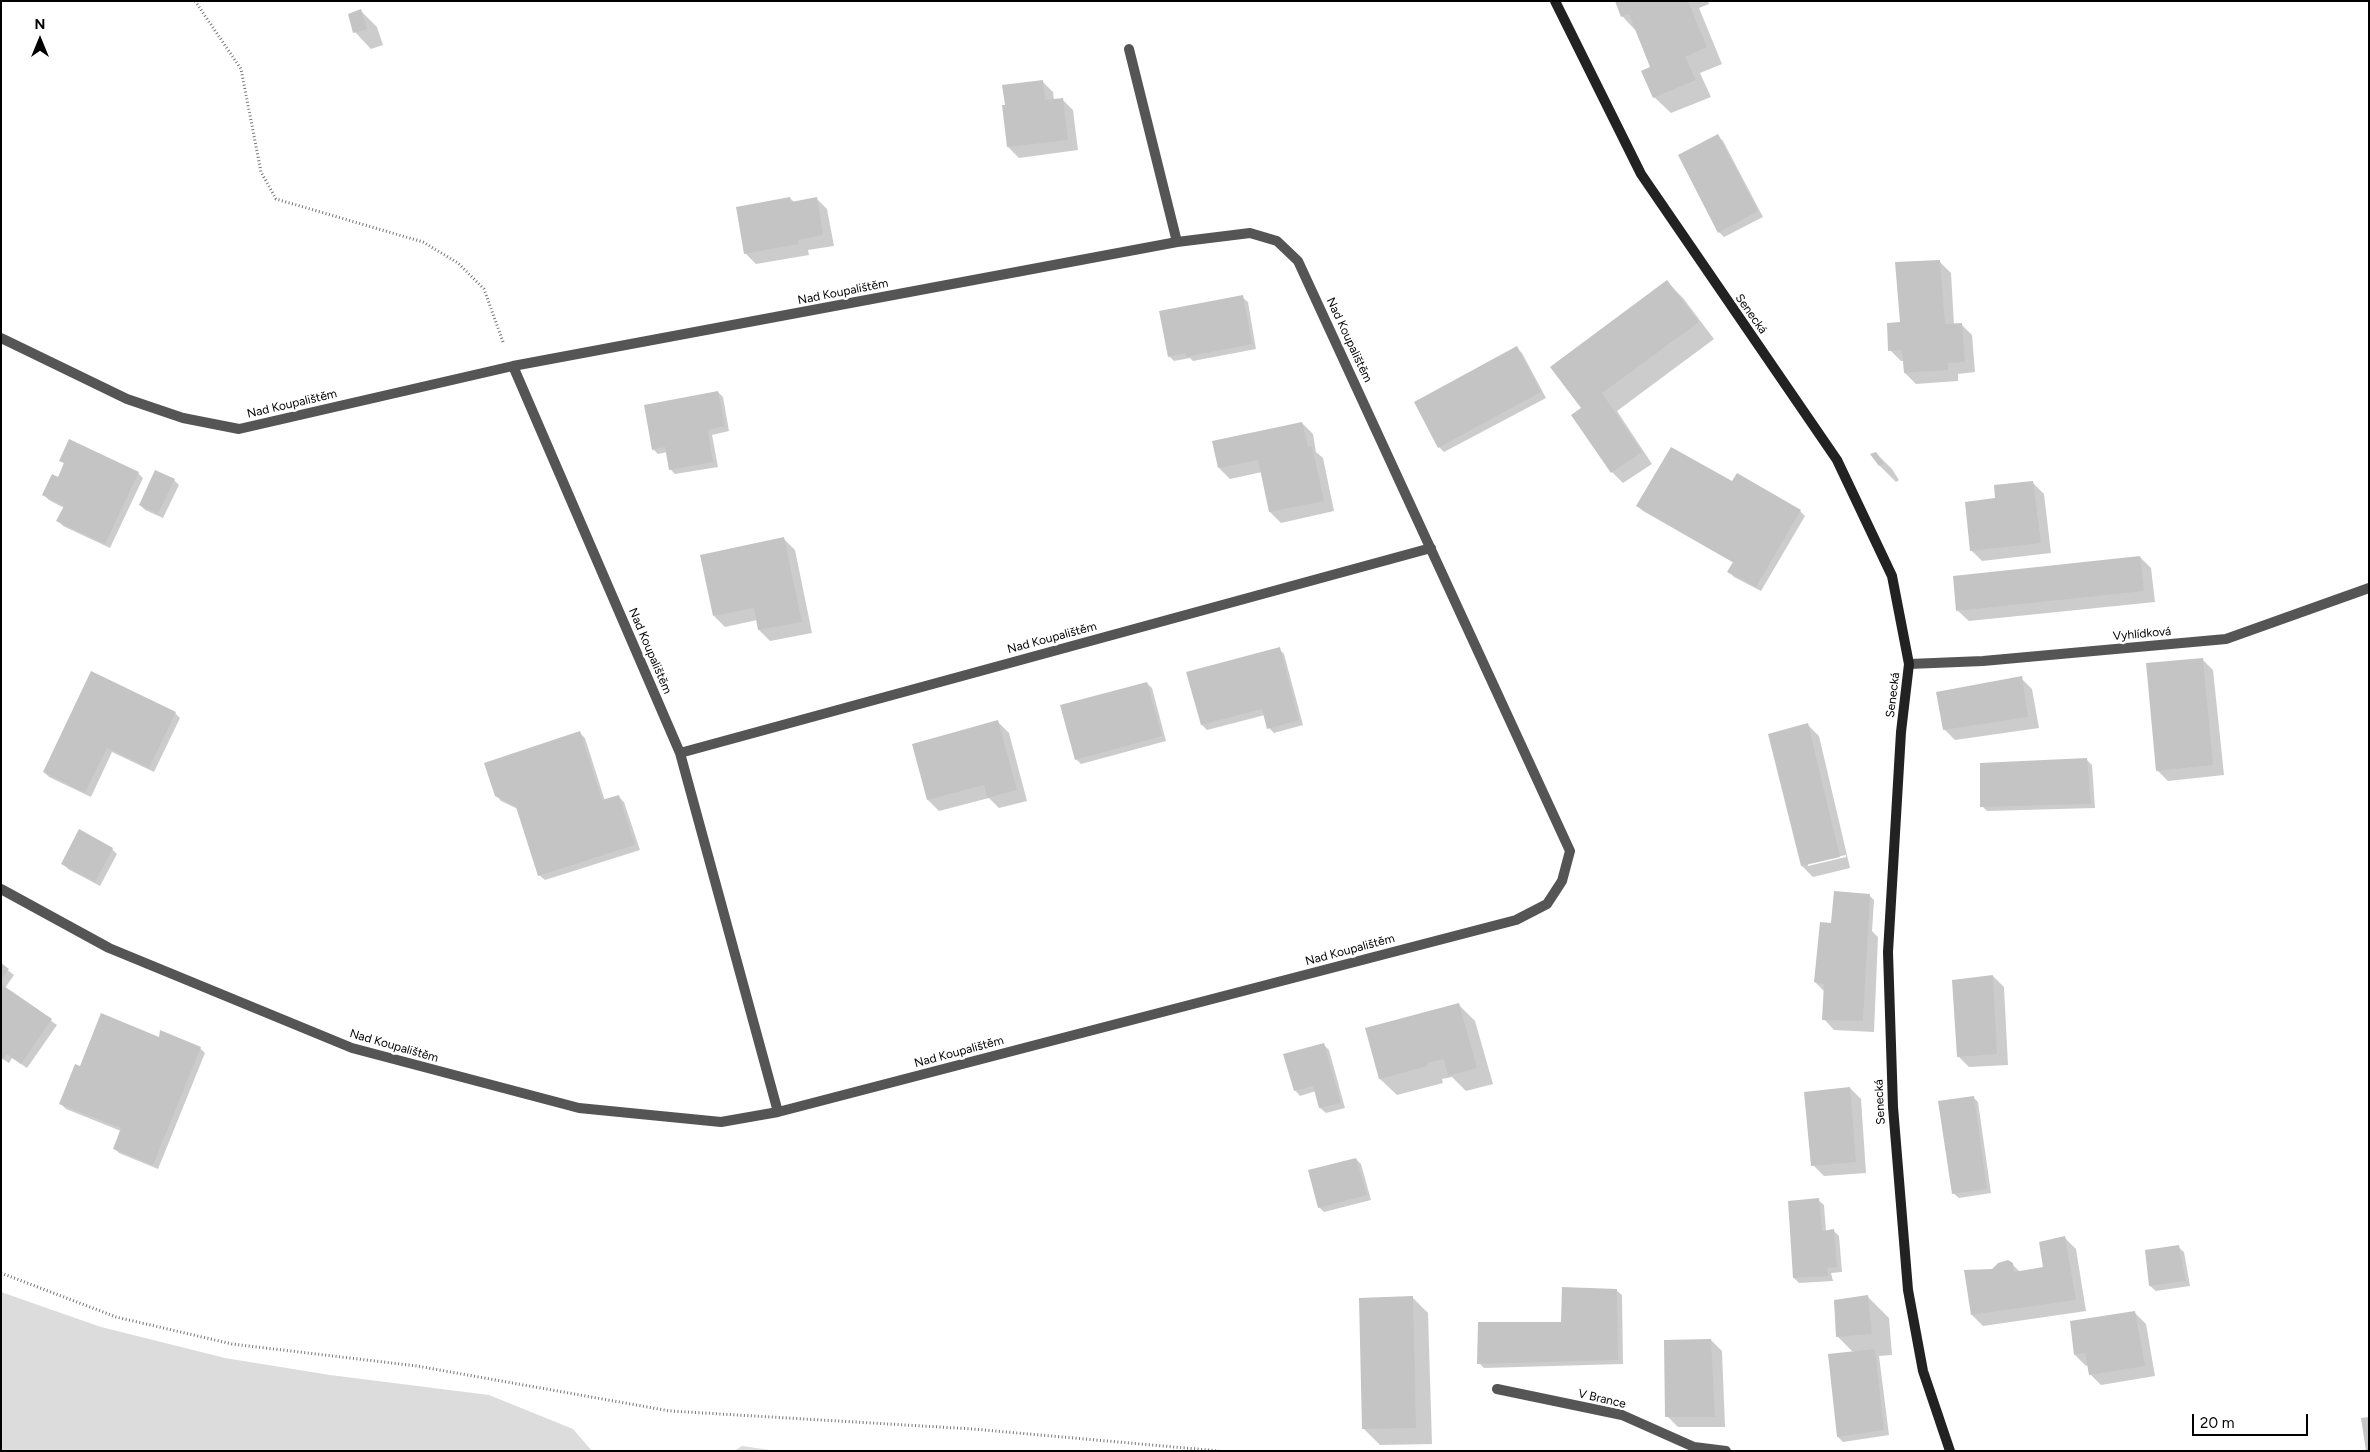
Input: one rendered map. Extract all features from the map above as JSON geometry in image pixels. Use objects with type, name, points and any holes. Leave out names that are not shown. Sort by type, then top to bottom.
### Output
[{"type":"street","name":"Senecká","points":[[1555,1],[1641,174],[1837,460],[1892,576],[1909,664],[1901,732],[1888,952],[1892,1107],[1908,1290],[1923,1371],[1950,1451]]},
{"type":"street","points":[[1129,48],[1177,242]]},
{"type":"street","name":"Nad Koupalištěm","points":[[1,338],[127,399],[183,418],[239,429],[513,366],[1177,242],[1250,233],[1277,241],[1298,261],[1570,851],[1562,881],[1547,904],[1516,920],[778,1112],[721,1122],[579,1108],[352,1048],[109,948],[1,890]]},
{"type":"street","name":"Nad Koupalištěm","points":[[513,366],[680,753],[778,1112]]},
{"type":"street","name":"Nad Koupalištěm","points":[[680,753],[1431,548]]},
{"type":"street","name":"Vyhlídková","points":[[1909,664],[1983,661],[2226,639],[2369,588]]},
{"type":"street","name":"V Brance","points":[[1497,1389],[1622,1415],[1694,1447],[1726,1451]]},
{"type":"path","points":[[195,1],[241,69],[261,172],[276,199],[423,242],[458,263],[484,289],[513,366]]},
{"type":"path","points":[[1,1273],[116,1317],[232,1344],[417,1366],[670,1411],[974,1430],[1219,1451]]},
{"type":"shaded area","points":[[1,1292],[101,1327],[225,1358],[330,1375],[489,1395],[573,1429],[592,1451],[1,1451]]},
{"type":"shaded area","points":[[742,1446],[777,1451],[734,1451]]},
{"type":"building","points":[[1615,1],[1688,1],[1707,47],[1685,57],[1696,80],[1653,98],[1641,71],[1650,67],[1629,14],[1621,17]]},
{"type":"building","points":[[361,9],[367,29],[353,33],[348,14]]},
{"type":"building","points":[[1043,80],[1045,100],[1063,98],[1068,140],[1007,147],[1002,105],[1005,105],[1002,85]]},
{"type":"building","points":[[1718,134],[1758,211],[1718,233],[1678,155]]},
{"type":"building","points":[[790,197],[791,202],[817,197],[823,235],[798,240],[798,244],[744,254],[736,207]]},
{"type":"building","points":[[1940,260],[1945,324],[1962,323],[1965,362],[1948,363],[1948,370],[1904,373],[1902,350],[1888,351],[1887,323],[1900,322],[1895,262]]},
{"type":"building","points":[[1667,280],[1699,322],[1602,393],[1642,452],[1611,473],[1571,415],[1581,408],[1550,367]]},
{"type":"building","points":[[1243,295],[1252,344],[1186,357],[1185,353],[1168,357],[1159,311]]},
{"type":"building","points":[[1517,346],[1541,392],[1438,448],[1414,402]]},
{"type":"building","points":[[718,391],[725,426],[708,430],[713,462],[669,470],[665,447],[652,450],[644,405]]},
{"type":"building","points":[[1302,422],[1308,447],[1312,446],[1324,501],[1269,512],[1258,460],[1218,468],[1212,441]]},
{"type":"building","points":[[69,439],[139,472],[105,544],[56,521],[64,506],[42,495],[52,474],[58,477],[64,463],[59,461]]},
{"type":"building","points":[[1671,447],[1732,481],[1737,473],[1801,510],[1756,587],[1727,572],[1733,562],[1636,506]]},
{"type":"building","points":[[1876,452],[1884,464],[1879,466],[1870,454]]},
{"type":"building","points":[[155,470],[175,479],[158,514],[139,505]]},
{"type":"building","points":[[2033,481],[2041,543],[1970,551],[1965,502],[1995,498],[1994,485]]},
{"type":"building","points":[[784,537],[802,622],[758,630],[754,608],[713,616],[700,555]]},
{"type":"building","points":[[2140,556],[2144,591],[1956,611],[1953,576]]},
{"type":"building","points":[[1280,647],[1299,720],[1267,729],[1262,709],[1201,725],[1186,672]]},
{"type":"building","points":[[2203,658],[2213,765],[2156,771],[2146,663]]},
{"type":"building","points":[[91,671],[176,712],[149,768],[107,748],[85,793],[43,772]]},
{"type":"building","points":[[2022,676],[2028,717],[1943,730],[1936,692]]},
{"type":"building","points":[[1147,682],[1162,736],[1075,760],[1060,705]]},
{"type":"building","points":[[998,720],[1017,790],[987,798],[984,785],[927,800],[912,744]]},
{"type":"building","points":[[1808,723],[1840,857],[1801,866],[1768,734]]},
{"type":"building","points":[[580,731],[602,800],[619,795],[635,845],[538,876],[516,807],[495,796],[484,763]]},
{"type":"building","points":[[2087,758],[2091,804],[1980,807],[1980,763]]},
{"type":"building","points":[[79,829],[113,848],[95,882],[61,864]]},
{"type":"building","points":[[1834,891],[1870,894],[1863,1021],[1822,1020],[1824,984],[1814,982],[1820,922],[1831,923]]},
{"type":"building","points":[[1,963],[9,969],[1,980]]},
{"type":"building","points":[[1993,975],[1997,1054],[1957,1057],[1952,980]]},
{"type":"building","points":[[1,984],[52,1019],[21,1064],[7,1054],[3,1059],[1,1057]]},
{"type":"building","points":[[1459,1003],[1477,1068],[1448,1076],[1444,1059],[1427,1063],[1428,1066],[1379,1079],[1365,1028]]},
{"type":"building","points":[[101,1013],[159,1037],[160,1030],[201,1047],[153,1165],[113,1149],[121,1128],[59,1104],[75,1064],[80,1066]]},
{"type":"building","points":[[1324,1043],[1341,1103],[1319,1108],[1313,1086],[1294,1091],[1283,1054]]},
{"type":"building","points":[[1850,1087],[1856,1162],[1811,1166],[1804,1092]]},
{"type":"building","points":[[1974,1096],[1987,1189],[1952,1194],[1938,1101]]},
{"type":"building","points":[[1356,1158],[1367,1195],[1318,1208],[1308,1170]]},
{"type":"building","points":[[1819,1198],[1822,1231],[1834,1229],[1837,1267],[1827,1268],[1828,1276],[1793,1278],[1788,1201]]},
{"type":"building","points":[[2065,1236],[2076,1300],[1971,1315],[1964,1270],[1992,1269],[1998,1263],[2008,1260],[2013,1263],[2014,1272],[2043,1267],[2039,1242]]},
{"type":"building","points":[[2179,1245],[2186,1281],[2149,1286],[2145,1250]]},
{"type":"building","points":[[1562,1287],[1617,1289],[1618,1360],[1477,1364],[1478,1322],[1561,1322]]},
{"type":"building","points":[[1868,1295],[1872,1334],[1836,1337],[1834,1300]]},
{"type":"building","points":[[1413,1296],[1416,1428],[1362,1429],[1359,1298]]},
{"type":"building","points":[[2135,1311],[2145,1366],[2089,1375],[2085,1353],[2074,1355],[2070,1321]]},
{"type":"building","points":[[1711,1339],[1715,1417],[1665,1417],[1664,1340]]},
{"type":"building","points":[[1875,1349],[1884,1430],[1837,1437],[1828,1354]]},
{"type":"building","points":[[2369,1417],[2369,1451],[2366,1451],[2361,1418]]}]
